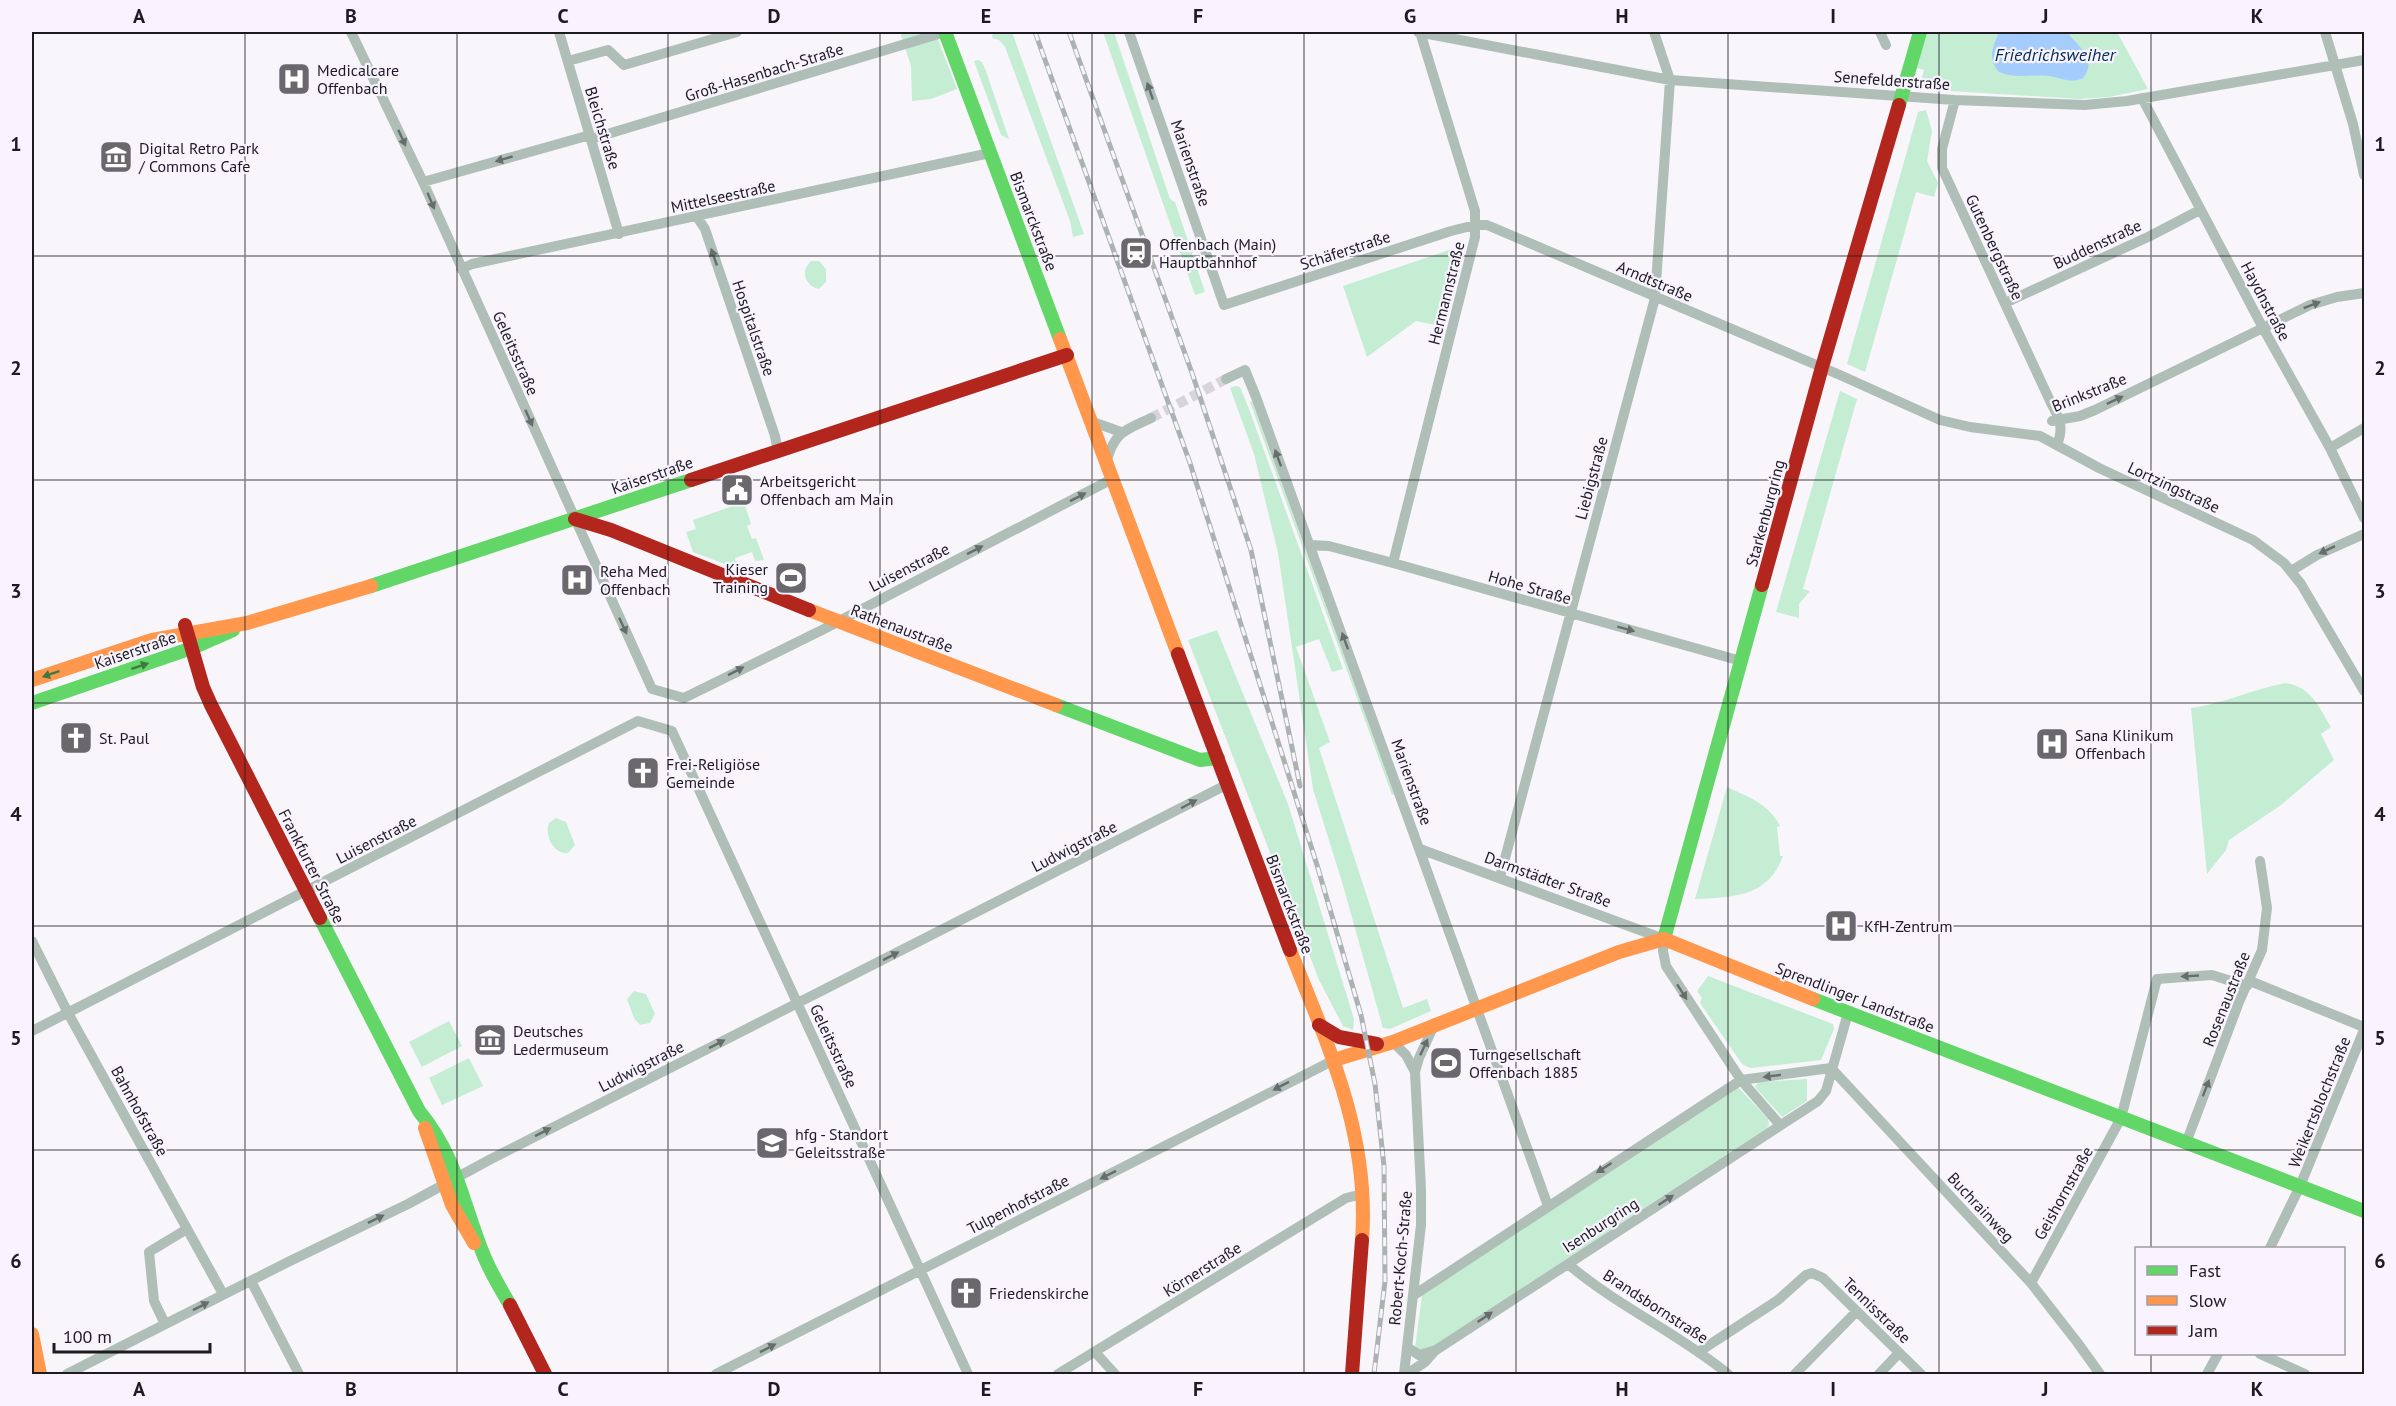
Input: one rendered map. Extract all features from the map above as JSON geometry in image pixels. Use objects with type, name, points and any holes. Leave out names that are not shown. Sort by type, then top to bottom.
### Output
[{"type":"main road","name":"Bismarckstraße","points":[[945,32],[1334,1060],[1354,1129],[1363,1194],[1361,1265],[1352,1374]]},
{"type":"main road","name":"Starkenburgring","points":[[1664,939],[1822,368],[1920,32]]},
{"type":"main road","name":"Kaiserstraße","points":[[32,703],[192,648],[247,623],[330,600],[1067,355]]},
{"type":"main road","name":"Rathenaustraße","points":[[575,519],[608,529],[837,621],[1200,760],[1218,758]]},
{"type":"main road","name":"Kaiserstraße","points":[[32,680],[186,629],[247,623]]},
{"type":"main road","name":"Frankfurter Straße","points":[[186,629],[211,705],[419,1111],[444,1184],[468,1235],[482,1251]]},
{"type":"main road","points":[[81,664],[89,675],[87,683]]},
{"type":"main road","points":[[1334,1060],[1388,1044],[1436,1023],[1638,945],[1664,939]]},
{"type":"main road","name":"Sprendlinger Landstraße","points":[[1664,939],[1848,1013],[2364,1211]]},
{"type":"main road","points":[[1319,1025],[1339,1037],[1388,1044]]},
{"type":"main road","name":"Frankfurter Straße","points":[[419,1111],[437,1135],[458,1177],[482,1251],[545,1374]]},
{"type":"main road","points":[[32,1334],[40,1374]]},
{"type":"street","name":"Geleitsstraße","points":[[351,32],[423,182],[652,689],[684,698]]},
{"type":"street","name":"Bleichstraße","points":[[559,32],[619,234]]},
{"type":"street","points":[[568,61],[608,50],[624,65],[737,32]]},
{"type":"street","name":"Groß-Hasenbach-Straße","points":[[423,182],[590,137],[945,32]]},
{"type":"street","name":"Marienstraße","points":[[1130,32],[1224,305]]},
{"type":"street","name":"Senefelderstraße","points":[[1419,32],[1670,80],[1955,100],[2092,105],[2364,60]]},
{"type":"street","name":"Hermannstraße","points":[[1393,562],[1474,246],[1476,225],[1475,211],[1419,32]]},
{"type":"street","points":[[1654,32],[1670,80]]},
{"type":"street","points":[[1880,32],[1886,45]]},
{"type":"street","points":[[2325,32],[2353,124],[2364,175]]},
{"type":"street","name":"Liebigstraße","points":[[1500,877],[1655,298],[1670,80]]},
{"type":"street","name":"Haydnstraße","points":[[2142,98],[2263,328],[2330,448],[2364,518]]},
{"type":"street","name":"Gutenbergstraße","points":[[1955,100],[1941,156],[1942,168],[2062,428],[2057,445]]},
{"type":"street","name":"Mittelseestraße","points":[[461,269],[472,264],[990,153]]},
{"type":"street","name":"Buddenstraße","points":[[2005,303],[2150,236],[2200,210]]},
{"type":"street","name":"Hospitalstraße","points":[[697,217],[703,224],[775,436],[778,452]]},
{"type":"street","name":"Schäferstraße","points":[[1224,305],[1476,225]]},
{"type":"street","name":"Arndtstraße","points":[[1476,225],[1491,227],[1822,368]]},
{"type":"street","name":"Brinkstraße","points":[[2040,436],[2057,421],[2095,410],[2322,300],[2364,293]]},
{"type":"street","points":[[1822,368],[1947,423],[2040,436]]},
{"type":"street","name":"Marienstraße","points":[[1226,379],[1245,370],[1548,1206]]},
{"type":"street","points":[[1107,460],[1113,443],[1122,432],[1151,418]]},
{"type":"street","points":[[1093,422],[1122,432]]},
{"type":"street","points":[[2330,448],[2364,428]]},
{"type":"street","name":"Lortzingstraße","points":[[2040,436],[2099,468],[2253,540],[2273,554],[2291,571],[2310,597],[2364,691]]},
{"type":"street","name":"Luisenstraße","points":[[684,698],[1114,478]]},
{"type":"street","points":[[2291,571],[2317,555],[2364,534]]},
{"type":"street","name":"Hohe Straße","points":[[1310,545],[1329,546],[1393,562],[1569,614],[1741,661]]},
{"type":"street","name":"Luisenstraße","points":[[32,1031],[638,721],[672,731]]},
{"type":"street","name":"Geleitsstraße","points":[[672,731],[968,1374]]},
{"type":"street","name":"Ludwigstraße","points":[[67,1374],[1228,784]]},
{"type":"street","name":"Darmstädter Straße","points":[[1420,849],[1664,939]]},
{"type":"street","name":"Rosenaustraße","points":[[2186,1143],[2239,1002],[2262,950],[2266,920],[2266,895],[2260,861]]},
{"type":"street","points":[[1664,939],[1663,951],[1666,966],[1741,1080],[1780,1125]]},
{"type":"street","name":"Bahnhofstraße","points":[[32,940],[68,1013],[224,1294]]},
{"type":"street","name":"Geishornstraße","points":[[2031,1283],[2121,1118],[2157,979],[2209,975],[2248,984]]},
{"type":"street","points":[[2248,984],[2364,1028]]},
{"type":"street","name":"Isenburgring","points":[[1405,1374],[1425,1362],[1436,1350],[1822,1098],[1848,1013]]},
{"type":"street","name":"Robert-Koch-Straße","points":[[1414,1072],[1436,1023]]},
{"type":"street","name":"Weikertsblochstraße","points":[[2270,1247],[2300,1186],[2364,1028]]},
{"type":"street","name":"Robert-Koch-Straße","points":[[1388,1044],[1407,1055],[1414,1072],[1421,1189],[1417,1273],[1405,1374]]},
{"type":"street","name":"Tulpenhofstraße","points":[[716,1374],[1334,1060]]},
{"type":"street","points":[[1414,1295],[1741,1080],[1830,1068]]},
{"type":"street","name":"Buchrainweg","points":[[1830,1068],[2031,1283],[2100,1374]]},
{"type":"street","name":"Körnerstraße","points":[[1058,1374],[1346,1198],[1363,1194]]},
{"type":"street","points":[[165,1324],[154,1301],[149,1252],[187,1229]]},
{"type":"street","name":"Brandsbornstraße","points":[[1568,1264],[1586,1279],[1700,1351],[1728,1374]]},
{"type":"street","points":[[1417,1273],[1426,1279],[1437,1278]]},
{"type":"street","name":"Tennisstraße","points":[[1700,1351],[1778,1300],[1809,1273],[1815,1273],[1823,1278],[1921,1374]]},
{"type":"street","points":[[251,1281],[299,1374]]},
{"type":"street","points":[[1795,1374],[1856,1312]]},
{"type":"street","points":[[1407,1347],[1419,1355],[1436,1350]]},
{"type":"street","points":[[1095,1352],[1115,1374]]},
{"type":"street","points":[[1879,1374],[1899,1353]]},
{"type":"street","points":[[2207,1374],[2217,1355]]},
{"type":"street","points":[[2264,1355],[2305,1374]]},
{"type":"green space","points":[[900,32],[935,32],[957,89],[931,99],[912,101],[911,66]]},
{"type":"green space","points":[[993,32],[1012,32],[1084,234],[1073,237],[1070,221],[1005,47],[999,40],[992,38]]},
{"type":"green space","points":[[1103,32],[1114,32],[1170,199],[1175,202],[1205,292],[1195,295]]},
{"type":"green space","points":[[1926,32],[2117,32],[2148,89],[2109,97],[2079,99],[1934,90],[1926,87],[1927,82],[1922,77],[1924,70],[1917,68]]},
{"type":"green space","points":[[974,61],[982,62],[986,71],[1009,139],[1001,135]]},
{"type":"green space","points":[[1926,110],[1932,131],[1927,161],[1938,183],[1934,197],[1916,192],[1865,372],[1847,364],[1918,112]]},
{"type":"green space","points":[[1455,248],[1458,251],[1439,326],[1416,321],[1367,357],[1343,286]]},
{"type":"green space","points":[[811,261],[819,261],[826,269],[826,282],[819,289],[810,285],[806,278],[806,269]]},
{"type":"green space","points":[[1240,387],[1249,409],[1343,669],[1332,672],[1319,639],[1296,647],[1330,742],[1319,748],[1403,1008],[1427,999],[1431,1011],[1390,1029],[1383,1028],[1313,789],[1278,553],[1254,454],[1230,388]]},
{"type":"green space","points":[[1840,391],[1857,399],[1803,589],[1810,591],[1799,604],[1799,618],[1776,612]]},
{"type":"green space","points":[[1252,401],[1394,794],[1392,795],[1250,402]]},
{"type":"green space","points":[[744,502],[751,524],[747,526],[752,539],[756,538],[764,560],[755,561],[752,552],[735,558],[738,567],[735,568],[693,552],[686,532],[696,529],[693,520]]},
{"type":"green space","points":[[1217,630],[1288,804],[1354,1019],[1353,1030],[1343,1026],[1319,980],[1188,640]]},
{"type":"green space","points":[[2285,683],[2301,688],[2318,705],[2331,727],[2321,734],[2334,760],[2281,805],[2229,840],[2226,850],[2207,874],[2191,708]]},
{"type":"green space","points":[[1727,787],[1758,802],[1775,818],[1780,826],[1777,827],[1780,856],[1783,856],[1777,870],[1759,887],[1736,895],[1695,899]]},
{"type":"green space","points":[[556,818],[566,822],[575,845],[568,853],[558,851],[549,838],[549,823]]},
{"type":"green space","points":[[1708,976],[1833,1024],[1834,1029],[1821,1060],[1750,1068],[1742,1064],[1700,1003],[1702,998],[1697,991]]},
{"type":"green space","points":[[634,991],[646,994],[655,1014],[650,1023],[640,1025],[634,1018],[627,999]]},
{"type":"green space","points":[[449,1021],[462,1046],[422,1067],[409,1042]]},
{"type":"green space","points":[[469,1058],[483,1086],[442,1105],[429,1078]]},
{"type":"green space","points":[[1807,1079],[1807,1101],[1782,1117],[1755,1087],[1758,1082]]},
{"type":"green space","points":[[1738,1087],[1768,1119],[1767,1128],[1427,1350],[1422,1352],[1415,1348],[1422,1295]]},
{"type":"water","name":"Friedrichsweiher","points":[[1999,32],[2067,32],[2085,54],[2087,71],[2083,78],[2071,81],[2049,76],[2018,76],[1999,72],[1992,57]]},
{"type":"tunnel","points":[[1151,418],[1226,379]]},
{"type":"railway","points":[[1035,32],[1190,463],[1317,865],[1361,1015],[1375,1084],[1384,1166],[1385,1281],[1374,1374]]},
{"type":"railway","points":[[1069,32],[1192,373],[1251,550],[1300,786]]},
{"type":"traffic: fast","points":[[945,32],[1060,339]]},
{"type":"traffic: fast","points":[[1899,105],[1920,32]]},
{"type":"traffic: fast","points":[[371,586],[691,480]]},
{"type":"traffic: fast","points":[[1664,939],[1762,585]]},
{"type":"traffic: fast","points":[[32,703],[192,648],[233,630]]},
{"type":"traffic: fast","points":[[1056,705],[1200,760],[1218,758]]},
{"type":"traffic: fast","points":[[320,918],[419,1111],[442,1145],[457,1179],[485,1258],[510,1305]]},
{"type":"traffic: fast","points":[[1813,999],[2364,1211]]},
{"type":"traffic: slow","points":[[1060,339],[1178,654]]},
{"type":"traffic: slow","points":[[32,680],[152,640],[247,623],[371,586]]},
{"type":"traffic: slow","points":[[809,610],[1056,705]]},
{"type":"traffic: slow","points":[[1334,1060],[1393,1042],[1619,952],[1664,939],[1813,999]]},
{"type":"traffic: slow","points":[[1290,950],[1332,1056],[1353,1127],[1363,1201],[1362,1240]]},
{"type":"traffic: slow","points":[[425,1128],[452,1205],[474,1243]]},
{"type":"traffic: slow","points":[[32,1334],[40,1374]]},
{"type":"traffic: jam","points":[[1762,585],[1822,367],[1899,105]]},
{"type":"traffic: jam","points":[[691,480],[1067,355]]},
{"type":"traffic: jam","points":[[575,519],[611,530],[809,610]]},
{"type":"traffic: jam","points":[[185,625],[203,687],[211,705],[320,918]]},
{"type":"traffic: jam","points":[[1178,654],[1290,950]]},
{"type":"traffic: jam","points":[[1319,1025],[1339,1037],[1377,1044]]},
{"type":"traffic: jam","points":[[1352,1374],[1362,1240]]},
{"type":"traffic: jam","points":[[510,1305],[545,1374]]},
{"type":"place","name":"Medicalcare Offenbach","points":[[294,79]]},
{"type":"place","name":"Digital Retro Park / Commons Cafe","points":[[116,157]]},
{"type":"place","name":"Offenbach (Main) Hauptbahnhof","points":[[1136,253]]},
{"type":"place","name":"Arbeitsgericht Offenbach am Main","points":[[737,490]]},
{"type":"place","name":"Kieser Training","points":[[791,578]]},
{"type":"place","name":"Reha Med Offenbach","points":[[577,580]]},
{"type":"place","name":"St. Paul","points":[[76,738]]},
{"type":"place","name":"Sana Klinikum Offenbach","points":[[2052,744]]},
{"type":"place","name":"Frei-Religiöse Gemeinde","points":[[643,773]]},
{"type":"place","name":"KfH-Zentrum","points":[[1841,926]]},
{"type":"place","name":"Deutsches Ledermuseum","points":[[490,1040]]},
{"type":"place","name":"Turngesellschaft Offenbach 1885","points":[[1446,1063]]},
{"type":"place","name":"hfg - Standort Geleitsstraße","points":[[772,1143]]},
{"type":"place","name":"Friedenskirche","points":[[966,1293]]}]
